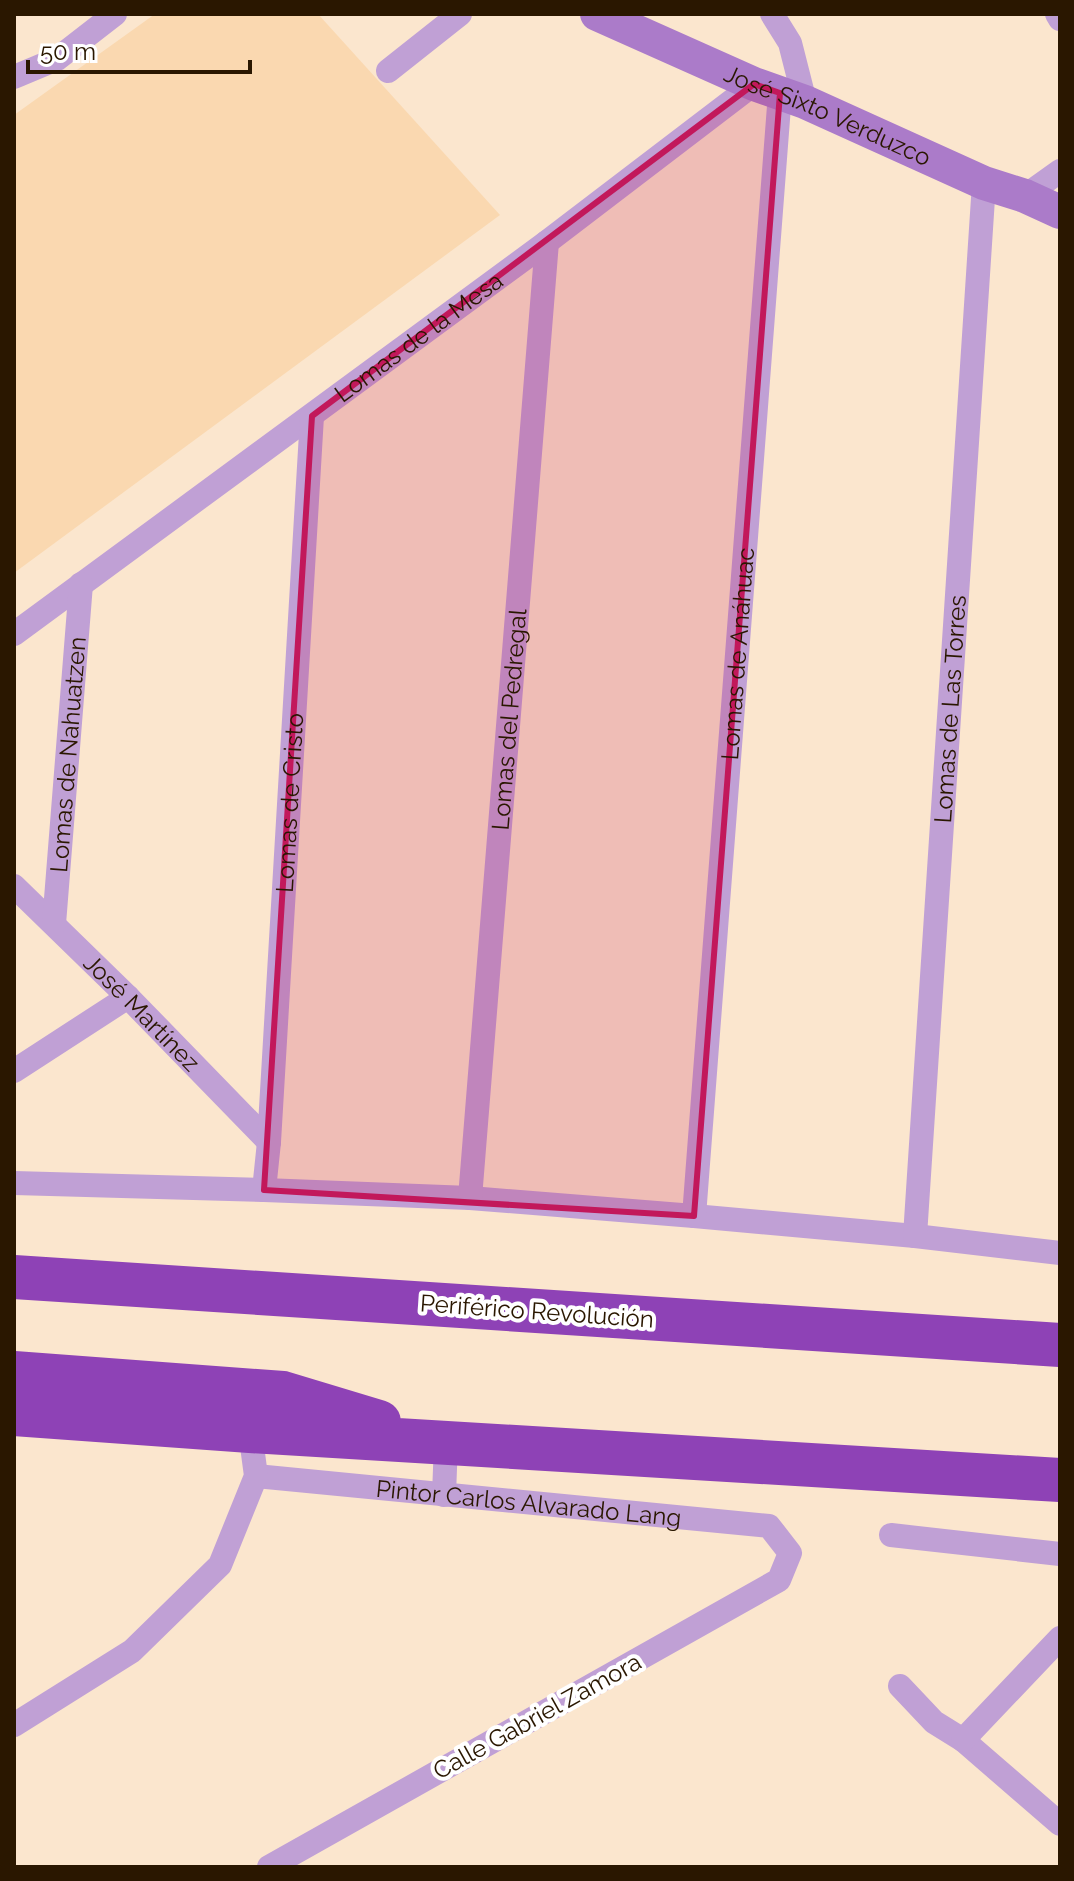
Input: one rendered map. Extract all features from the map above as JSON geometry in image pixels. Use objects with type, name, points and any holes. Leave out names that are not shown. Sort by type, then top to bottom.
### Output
[{"type":"highway","name":"Periférico Revolución","points":[[14,1277],[1060,1345]]},
{"type":"highway","points":[[14,1307],[295,1323],[441,1305]]},
{"type":"highway","points":[[14,1373],[283,1393],[446,1442]]},
{"type":"highway","points":[[14,1414],[1060,1480]]},
{"type":"street","points":[[14,77],[57,59],[115,14]]},
{"type":"street","points":[[388,71],[460,14]]},
{"type":"street","name":"José Sixto Verduzco","points":[[597,14],[984,183],[1025,196],[1060,212]]},
{"type":"street","name":"Lomas de Anáhuac","points":[[694,1216],[780,93],[790,43],[772,14]]},
{"type":"street","points":[[1057,14],[1060,19]]},
{"type":"street","name":"Lomas de la Mesa","points":[[14,634],[547,242],[780,93]]},
{"type":"street","points":[[1025,196],[1060,171]]},
{"type":"street","name":"Lomas de Las Torres","points":[[915,1236],[984,183]]},
{"type":"street","name":"Lomas del Pedregal","points":[[470,1198],[547,242]]},
{"type":"street","name":"Lomas de Cristo","points":[[264,1190],[312,416]]},
{"type":"street","name":"Lomas de Nahuatzen","points":[[54,924],[81,584]]},
{"type":"street","name":"José Martínez","points":[[14,886],[128,997],[269,1142]]},
{"type":"street","points":[[14,1071],[128,997]]},
{"type":"street","points":[[14,1183],[470,1198],[915,1236],[1060,1253]]},
{"type":"street","points":[[14,1725],[132,1651],[220,1565],[256,1476],[250,1431]]},
{"type":"street","points":[[444,1495],[446,1442]]},
{"type":"street","name":"Pintor Carlos Alvarado Lang","points":[[256,1476],[769,1526],[790,1553]]},
{"type":"street","points":[[891,1535],[1060,1554]]},
{"type":"street","name":"Calle Gabriel Zamora","points":[[269,1867],[779,1580],[790,1553]]},
{"type":"street","points":[[963,1740],[1060,1638]]},
{"type":"street","points":[[900,1686],[934,1722],[963,1740],[1060,1824]]},
{"type":"highlighted area","points":[[754,84],[780,93],[694,1216],[264,1190],[312,416]]},
{"type":"shaded area","points":[[155,14],[318,14],[500,215],[14,573],[14,115]]}]
